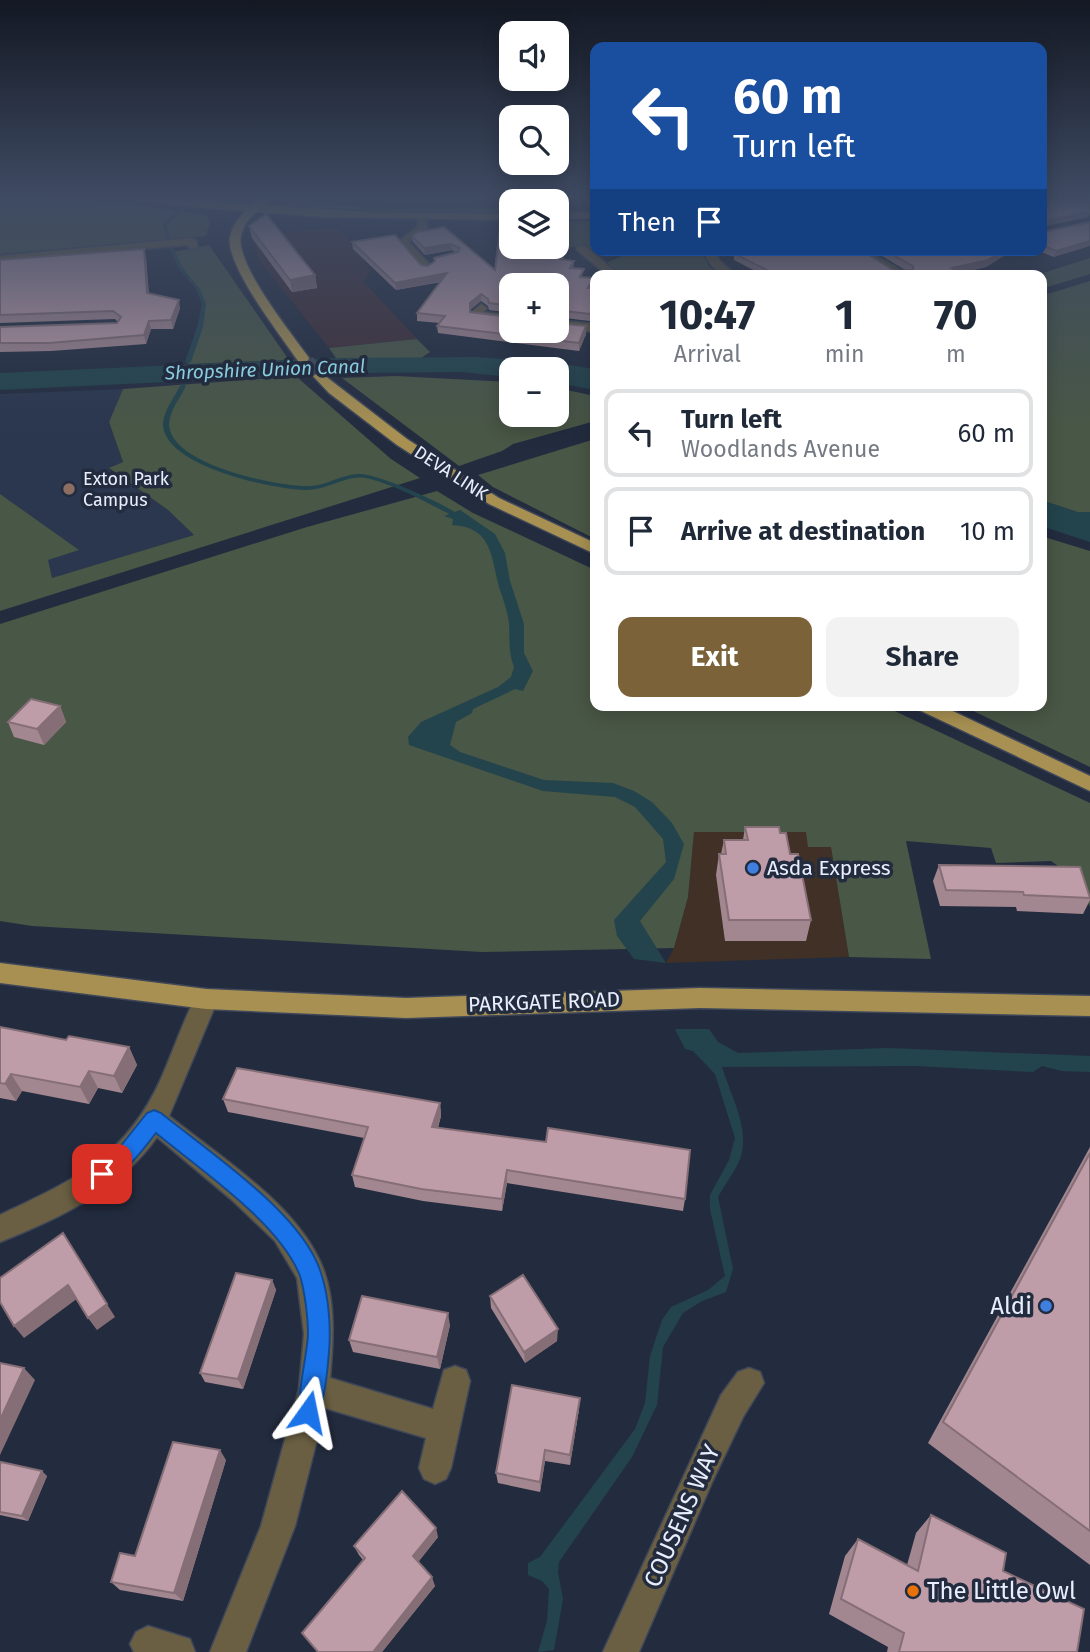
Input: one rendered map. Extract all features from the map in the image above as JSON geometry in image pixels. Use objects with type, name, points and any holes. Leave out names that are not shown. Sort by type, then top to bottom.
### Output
[{"type":"main road","points":[[249,275],[269,311],[303,358]]},
{"type":"main road","name":"DEVA LINK","points":[[320,376],[334,390],[402,442],[494,501],[590,547]]},
{"type":"main road","points":[[936,711],[1090,784]]},
{"type":"main road","name":"PARKGATE ROAD","points":[[0,973],[206,999],[405,1008],[700,998],[1090,1006]]},
{"type":"street","points":[[481,308],[476,314],[499,317]]},
{"type":"street","points":[[569,325],[590,327]]},
{"type":"street","points":[[0,1229],[81,1189],[122,1159],[154,1119],[206,999]]},
{"type":"street","points":[[154,1119],[285,1231],[311,1274],[319,1334],[314,1389],[278,1526],[228,1652]]},
{"type":"street","points":[[435,1468],[454,1381]]},
{"type":"street","name":"COUSENS WAY","points":[[621,1652],[702,1469],[732,1406],[749,1382]]},
{"type":"street","points":[[314,1389],[444,1428]]},
{"type":"shaded area","points":[[188,275],[230,275],[289,360],[188,364],[203,317],[202,298]]},
{"type":"shaded area","points":[[271,275],[368,275],[363,281],[417,339],[329,348]]},
{"type":"shaded area","points":[[1047,275],[1086,275],[1047,287]]},
{"type":"shaded area","points":[[1090,281],[1090,512],[1077,512],[1047,502],[1047,294]]},
{"type":"shaded area","points":[[417,339],[430,352],[421,358],[336,358],[329,348]]},
{"type":"shaded area","points":[[396,376],[499,381],[499,427],[569,427],[569,391],[590,395],[590,422],[513,444],[502,451],[459,466],[342,378]]},
{"type":"shaded area","points":[[298,378],[391,459],[420,478],[0,611],[0,494],[79,550],[48,560],[52,578],[194,535],[168,510],[109,468],[123,462],[109,422],[123,389]]},
{"type":"shaded area","name":"Exton Park Campus","points":[[123,389],[109,422],[123,462],[109,469],[168,510],[194,535],[0,594],[0,394]]},
{"type":"shaded area","points":[[590,441],[590,536],[493,487],[478,475]]},
{"type":"shaded area","points":[[437,491],[473,513],[590,568],[590,711],[895,711],[1090,803],[1090,907],[1079,881],[1051,861],[996,863],[991,848],[906,841],[931,959],[849,957],[831,847],[808,847],[806,832],[694,832],[688,897],[674,948],[482,952],[32,926],[0,921],[0,624],[307,527]]},
{"type":"shaded area","points":[[1047,538],[1090,551],[1090,767],[973,711],[1047,711]]},
{"type":"shaded area","points":[[694,832],[806,832],[831,847],[849,957],[666,963],[674,948],[688,897]]},
{"type":"water","name":"Shropshire Union Canal","points":[[336,358],[499,359],[499,376],[462,372],[353,373],[0,390],[0,373]]},
{"type":"water","points":[[569,365],[590,368],[590,389],[569,385]]},
{"type":"water","points":[[1047,502],[1077,512],[1090,512],[1090,542],[1047,528]]},
{"type":"water","points":[[460,510],[495,534],[505,553],[510,581],[524,624],[524,653],[533,671],[523,691],[515,689],[473,709],[472,713],[456,722],[450,745],[460,752],[544,780],[613,783],[652,802],[672,823],[684,844],[674,879],[640,921],[666,963],[634,959],[617,936],[614,920],[666,862],[663,839],[635,807],[615,797],[543,791],[409,745],[408,737],[421,722],[498,687],[511,677],[514,667],[510,651],[508,615],[488,545],[475,531],[452,525],[453,519],[444,516]]},
{"type":"water","points":[[675,1029],[709,1029],[718,1042],[738,1053],[888,1048],[1090,1056],[1090,1072],[1062,1071],[1042,1066],[1033,1072],[916,1066],[722,1067],[739,1115],[743,1140],[738,1164],[718,1197],[733,1269],[726,1292],[702,1301],[683,1313],[663,1347],[657,1405],[632,1457],[559,1562],[563,1599],[554,1650],[538,1652],[547,1621],[549,1589],[542,1581],[528,1575],[528,1563],[540,1557],[635,1429],[645,1403],[650,1356],[662,1320],[671,1307],[708,1290],[725,1276],[710,1209],[710,1195],[729,1160],[735,1138],[715,1074],[693,1051],[685,1049]]},
{"type":"building","points":[[0,275],[146,275],[147,293],[179,300],[171,320],[149,321],[144,335],[49,343],[0,343],[0,327],[117,323],[121,317],[113,311],[0,315]]},
{"type":"building","points":[[286,275],[315,275],[290,280]]},
{"type":"building","points":[[387,275],[436,275],[395,283]]},
{"type":"building","points":[[445,275],[499,275],[499,304],[489,303],[481,294],[470,303],[470,312],[499,316],[499,333],[437,326],[445,316],[417,313]]},
{"type":"building","points":[[569,275],[590,278],[590,314],[569,312]]},
{"type":"building","points":[[569,324],[586,326],[579,343],[569,342]]},
{"type":"building","points":[[31,699],[60,706],[37,729],[8,722]]},
{"type":"building","points":[[745,827],[779,827],[780,833],[786,833],[790,854],[798,854],[811,920],[729,920],[719,854],[726,854],[724,840],[748,840]]},
{"type":"building","points":[[939,865],[1080,867],[1090,898],[1024,895],[1023,892],[946,890]]},
{"type":"building","points":[[0,1027],[66,1040],[69,1036],[129,1047],[114,1076],[89,1071],[80,1087],[11,1074],[5,1084],[0,1083]]},
{"type":"building","points":[[237,1068],[440,1103],[432,1127],[546,1142],[548,1128],[690,1150],[685,1199],[507,1170],[502,1199],[421,1189],[352,1175],[368,1127],[223,1099]]},
{"type":"building","name":"Aldi","points":[[1090,1153],[1090,1531],[943,1422]]},
{"type":"building","points":[[63,1233],[107,1304],[88,1318],[68,1285],[14,1326],[0,1302],[0,1278]]},
{"type":"building","points":[[236,1273],[272,1280],[238,1379],[200,1373]]},
{"type":"building","points":[[523,1275],[558,1329],[524,1352],[490,1296]]},
{"type":"building","points":[[362,1296],[448,1313],[437,1357],[349,1340]]},
{"type":"building","points":[[0,1363],[24,1368],[0,1420]]},
{"type":"building","points":[[512,1385],[580,1398],[570,1455],[545,1450],[540,1482],[496,1473]]},
{"type":"building","points":[[173,1442],[220,1450],[174,1593],[111,1582],[120,1553],[135,1556]]},
{"type":"building","points":[[1,1462],[42,1471],[22,1516],[0,1512]]},
{"type":"building","points":[[402,1491],[436,1528],[413,1556],[432,1577],[373,1652],[318,1652],[302,1633],[365,1558],[354,1546]]},
{"type":"building","points":[[931,1515],[1006,1553],[1003,1571],[1084,1609],[1077,1652],[899,1652],[904,1633],[841,1599],[858,1539],[918,1571]]},
{"type":"waterway","name":"Shropshire Union Canal","points":[[186,275],[198,289],[204,304],[200,327],[188,362]]},
{"type":"waterway","name":"Shropshire Union Canal","points":[[183,386],[166,425],[175,444],[189,456],[230,474],[294,487],[310,488],[354,476],[368,477],[461,518]]},
{"type":"tunnel","points":[[303,358],[307,362]]},
{"type":"tunnel","points":[[307,362],[320,376]]},
{"type":"place","name":"Exton Park Campus","points":[[69,489]]},
{"type":"place","name":"Asda Express","points":[[753,868]]},
{"type":"place","name":"Aldi","points":[[1046,1306]]},
{"type":"place","name":"The Little Owl","points":[[913,1591]]},
{"type":"route","points":[[102,1174],[122,1159],[154,1119],[242,1191],[285,1231],[311,1274],[319,1334],[314,1389],[308,1412]]}]
